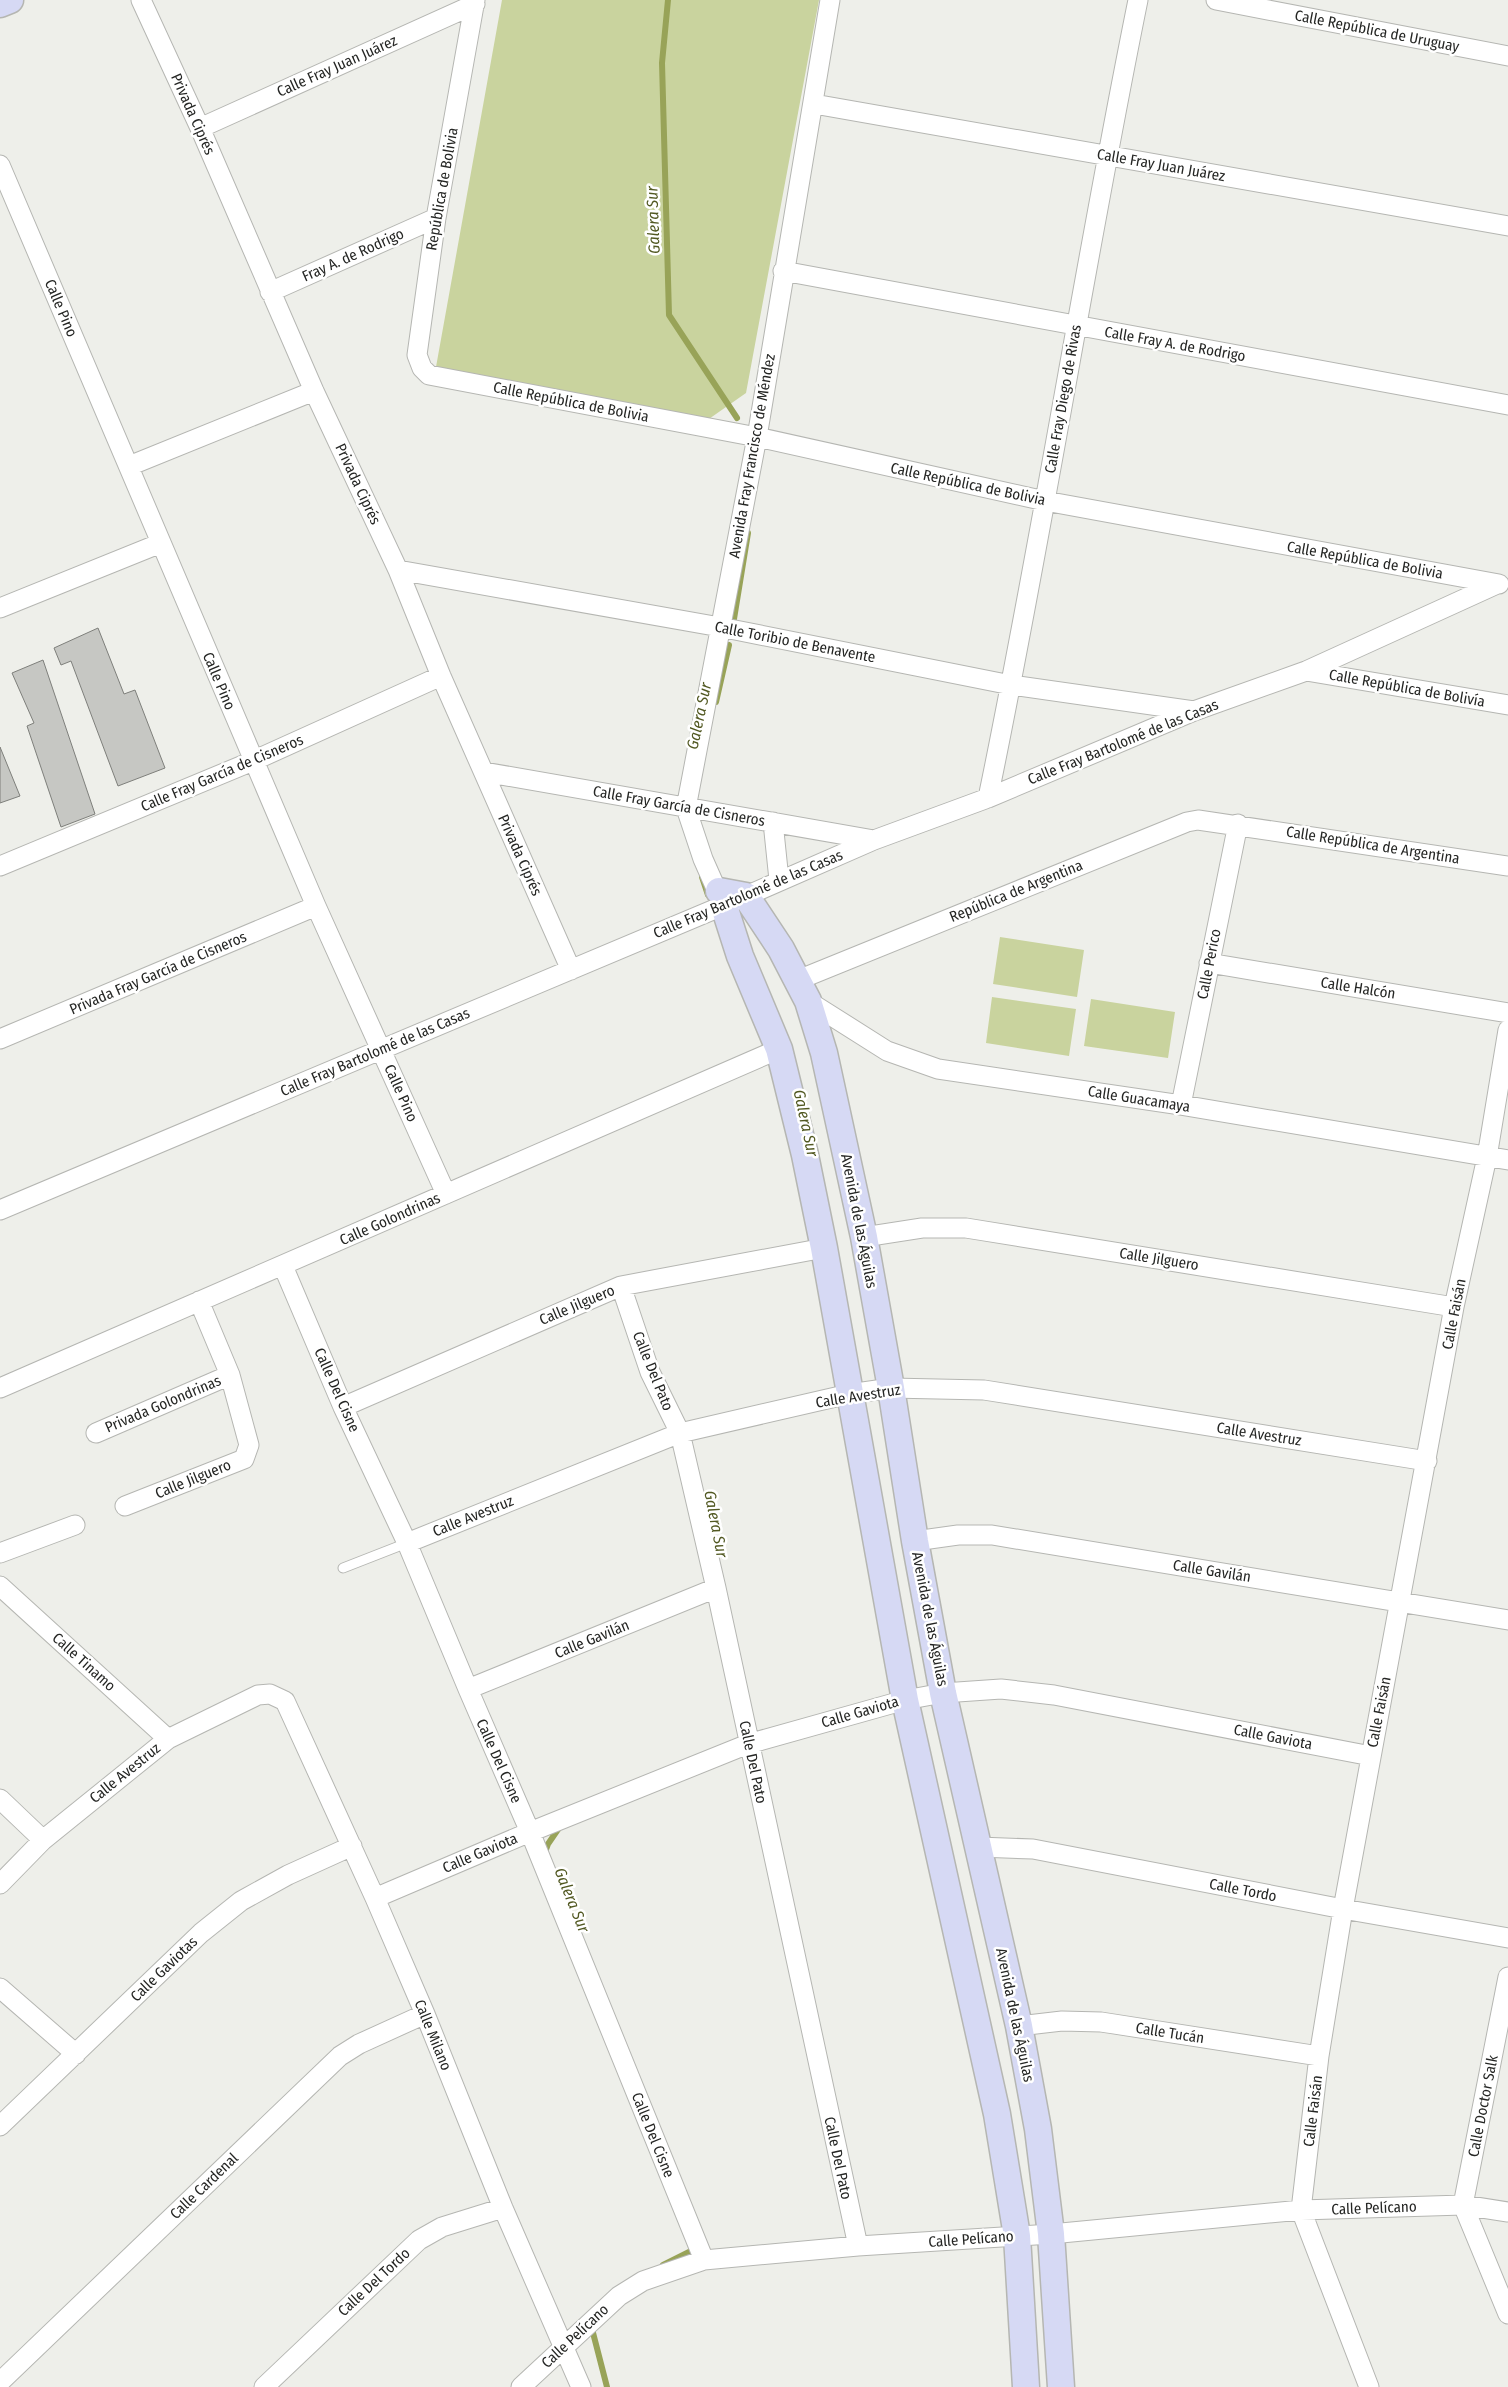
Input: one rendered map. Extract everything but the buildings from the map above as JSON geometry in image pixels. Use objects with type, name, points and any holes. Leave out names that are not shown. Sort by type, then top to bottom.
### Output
[{"type":"street","points":[[0,4],[10,0]]},
{"type":"street","name":"Privada Ciprés","points":[[141,0],[200,128],[314,391],[398,570],[441,676],[571,970]]},
{"type":"street","name":"Avenida Fray Francisco de Méndez","points":[[729,898],[702,859],[686,808],[757,437],[783,271],[814,104],[830,0]]},
{"type":"street","name":"Calle Fray Diego de Rivas","points":[[988,798],[1045,501],[1106,155],[1138,0]]},
{"type":"street","name":"Calle República de Uruguay","points":[[1216,0],[1508,56]]},
{"type":"street","name":"Calle Fray Juan Juárez","points":[[200,128],[475,2]]},
{"type":"street","name":"República de Bolivia","points":[[429,374],[422,368],[417,355],[436,218],[475,2]]},
{"type":"street","name":"Calle Fray Juan Juárez","points":[[814,104],[1508,226]]},
{"type":"street","name":"Calle Pino","points":[[0,165],[253,761],[446,1194]]},
{"type":"street","name":"Fray A. de Rodrigo","points":[[270,292],[436,218]]},
{"type":"street","name":"Calle Fray A. de Rodrigo","points":[[783,271],[1508,405]]},
{"type":"street","name":"Calle República de Bolivia","points":[[429,374],[757,437],[1045,501],[1503,584]]},
{"type":"street","points":[[129,466],[314,391]]},
{"type":"street","points":[[0,608],[161,543]]},
{"type":"street","name":"Calle Toribio de Benavente","points":[[398,570],[720,627],[1011,685],[1194,711]]},
{"type":"street","name":"Calle Fray Bartolomé de las Casas","points":[[0,1210],[381,1048],[571,970],[729,898],[779,880],[874,840],[988,798],[1194,711],[1306,671],[1503,584]]},
{"type":"street","name":"Calle República de Bolivía","points":[[1306,671],[1508,705]]},
{"type":"street","name":"Calle Fray García de Cisneros","points":[[0,866],[253,761],[441,676]]},
{"type":"street","name":"Calle Fray García de Cisneros","points":[[484,772],[874,840]]},
{"type":"street","name":"República de Argentina","points":[[803,990],[1187,822],[1209,820],[1238,824]]},
{"type":"street","points":[[773,822],[779,880]]},
{"type":"street","name":"Calle República de Argentina","points":[[1238,824],[1508,866]]},
{"type":"street","name":"Calle Perico","points":[[1181,1105],[1238,824]]},
{"type":"street","points":[[729,898],[740,956],[779,1049],[805,1155],[824,1248],[905,1700],[997,2114],[1017,2236],[1026,2387]]},
{"type":"street","name":"Avenida de las Águilas","points":[[729,898],[782,948],[803,990],[824,1053],[864,1237],[891,1388],[915,1541],[943,1693],[1019,2026],[1038,2129],[1051,2234],[1061,2387]]},
{"type":"street","name":"Privada Fray García de Cisneros","points":[[0,1039],[316,906]]},
{"type":"street","name":"Calle Halcón","points":[[1209,963],[1508,1013]]},
{"type":"street","name":"Calle Guacamaya","points":[[803,990],[886,1052],[938,1069],[1181,1105],[1508,1160]]},
{"type":"street","name":"Calle Faisán","points":[[1368,2387],[1301,2210],[1319,2056],[1342,1909],[1427,1461],[1454,1307],[1487,1157],[1508,1030]]},
{"type":"street","name":"Calle Golondrinas","points":[[0,1388],[779,1049]]},
{"type":"street","name":"Calle Jilguero","points":[[864,1237],[922,1228],[966,1228],[1454,1307]]},
{"type":"street","name":"Calle Jilguero","points":[[344,1407],[621,1286],[824,1248]]},
{"type":"street","name":"Calle Del Cisne","points":[[283,1266],[344,1407],[407,1543],[530,1832],[704,2260]]},
{"type":"street","name":"Calle Del Pato","points":[[621,1286],[650,1372],[680,1433],[716,1588],[748,1744],[858,2246]]},
{"type":"street","name":"Calle Jilguero","points":[[125,1506],[244,1459],[249,1445],[230,1375],[199,1301]]},
{"type":"street","name":"Privada Golondrinas","points":[[96,1433],[230,1375]]},
{"type":"street","name":"Calle Avestruz","points":[[407,1543],[680,1433],[849,1394],[891,1388],[984,1390],[1427,1461]]},
{"type":"street","points":[[0,1553],[74,1525]]},
{"type":"street","name":"Calle Gavilán","points":[[915,1541],[958,1535],[992,1535],[1508,1620]]},
{"type":"street","name":"Calle Tinamo","points":[[0,1586],[168,1739]]},
{"type":"street","name":"Calle Gavilán","points":[[468,1689],[716,1588]]},
{"type":"street","name":"Calle Gaviota","points":[[375,1898],[530,1832],[748,1744],[905,1700],[943,1693],[1001,1689],[1054,1695],[1371,1756]]},
{"type":"street","name":"Calle Avestruz","points":[[0,1884],[43,1840],[168,1739],[258,1695],[270,1694]]},
{"type":"street","name":"Calle Milano","points":[[270,1694],[279,1697],[288,1705],[352,1846],[425,2014],[503,2208],[581,2387]]},
{"type":"street","points":[[0,1799],[43,1840]]},
{"type":"street","name":"Calle Gaviotas","points":[[0,2126],[201,1932],[241,1901],[288,1875],[352,1846]]},
{"type":"street","name":"Calle Tordo","points":[[978,1848],[1033,1849],[1342,1909],[1508,1938]]},
{"type":"street","name":"Calle Doctor Salk","points":[[1463,2205],[1508,1977]]},
{"type":"street","points":[[0,1988],[76,2054]]},
{"type":"street","name":"Calle Cardenal","points":[[0,2382],[340,2056],[359,2044],[425,2014]]},
{"type":"street","name":"Calle Tucán","points":[[1019,2026],[1062,2021],[1101,2022],[1319,2056]]},
{"type":"street","points":[[1463,2205],[1508,2314]]},
{"type":"street","name":"Calle Pelícano","points":[[521,2387],[564,2345],[631,2288],[643,2281],[704,2260],[858,2246],[1051,2234],[1301,2210],[1463,2205],[1508,2212]]},
{"type":"street","name":"Calle Del Tordo","points":[[264,2387],[419,2240],[442,2228],[503,2208]]},
{"type":"lane","name":"Calle Avestruz","points":[[343,1568],[407,1543]]},
{"type":"green space","points":[[502,0],[819,0],[746,393],[706,421],[436,367]]},
{"type":"green space","points":[[1000,937],[1084,950],[1077,997],[993,984]]},
{"type":"green space","points":[[992,997],[1076,1009],[1069,1056],[986,1043]]},
{"type":"green space","points":[[1091,999],[1175,1012],[1168,1058],[1084,1046]]},
{"type":"waterway","name":"Galera Sur","points":[[668,0],[662,63],[669,315],[737,418]]},
{"type":"waterway","name":"Galera Sur","points":[[733,625],[748,533]]},
{"type":"waterway","name":"Galera Sur","points":[[716,702],[729,645]]},
{"type":"waterway","name":"Galera Sur","points":[[702,877],[708,895]]},
{"type":"waterway","name":"Galera Sur","points":[[544,1855],[548,1844],[561,1825]]},
{"type":"waterway","name":"Galera Sur","points":[[663,2265],[691,2251],[691,2244]]},
{"type":"waterway","name":"Galera Sur","points":[[591,2325],[607,2387]]}]
